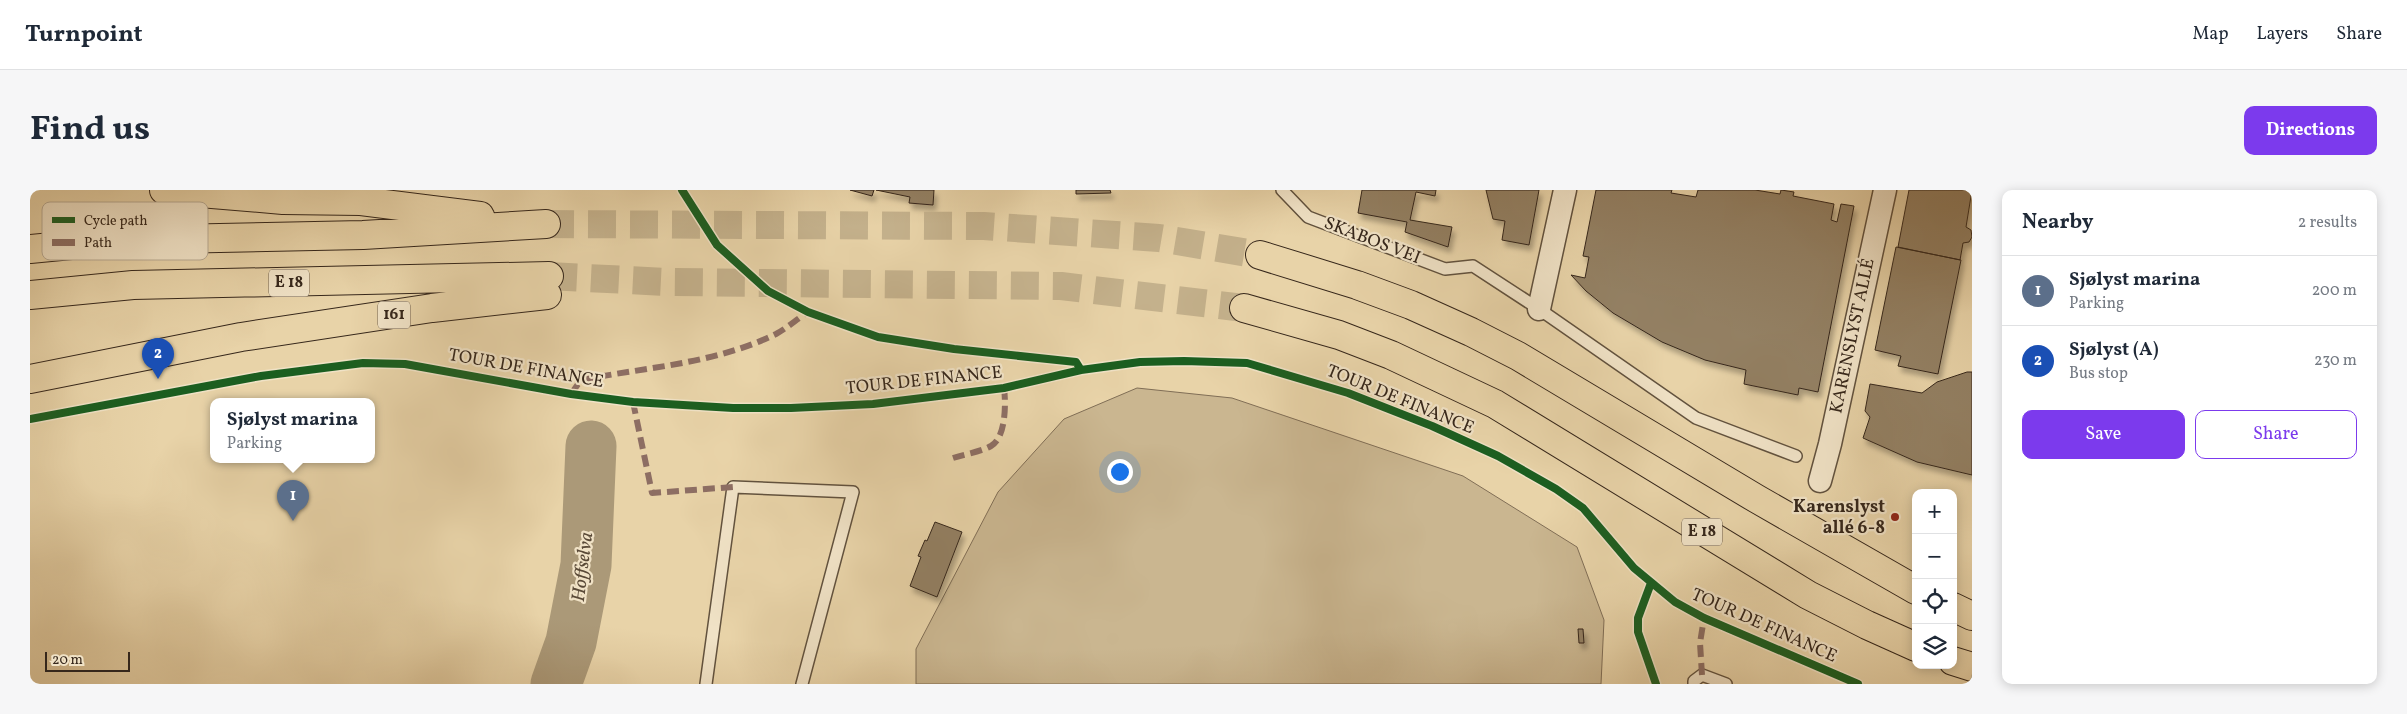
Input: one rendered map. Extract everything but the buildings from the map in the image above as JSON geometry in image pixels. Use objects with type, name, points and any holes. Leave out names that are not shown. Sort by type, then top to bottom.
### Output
[{"type":"highway","points":[[164,190],[283,200],[361,201],[546,224],[363,235],[208,238]]},
{"type":"highway","points":[[1260,255],[1357,285],[1411,305],[1471,332],[1518,356],[1757,499],[1912,588]]},
{"type":"highway","name":"E 18","points":[[30,295],[133,285],[548,286]]},
{"type":"highway","name":"161","points":[[30,380],[241,337],[432,308],[548,286]]},
{"type":"highway","name":"E 18","points":[[1244,308],[1339,335],[1391,355],[1495,404],[1808,595],[1912,645]]},
{"type":"highway","points":[[1957,609],[1972,616]]},
{"type":"highway","points":[[1957,662],[1972,667]]},
{"type":"street","points":[[1539,309],[1565,190]]},
{"type":"street","name":"KARENSLYST ALLÉ","points":[[1820,481],[1885,190]]},
{"type":"lane","name":"SKABOS VEI","points":[[1282,190],[1308,217],[1446,269],[1473,266],[1539,309]]},
{"type":"lane","points":[[1539,309],[1696,418],[1796,456]]},
{"type":"lane","points":[[706,684],[733,487],[854,492],[802,684]]},
{"type":"lane","points":[[1694,684],[1694,681],[1702,675],[1726,684]]},
{"type":"shaded area","points":[[1137,388],[1232,398],[1463,476],[1577,547],[1604,620],[1601,684],[916,684],[916,649],[998,492],[1064,419]]},
{"type":"waterway","name":"Hoffselva","points":[[556,684],[571,642],[586,565],[591,446]]},
{"type":"tunnel","points":[[546,224],[984,226],[1159,238],[1260,255]]},
{"type":"tunnel","points":[[549,276],[666,282],[1061,286],[1244,308]]},
{"type":"marked path","points":[[571,394],[581,380],[704,358],[753,344],[776,334],[808,312]]},
{"type":"marked path","points":[[953,458],[982,450],[996,442],[1000,436],[1004,420],[1004,388]]},
{"type":"marked path","points":[[633,402],[652,493],[733,487]]},
{"type":"marked path","points":[[1702,675],[1700,643],[1704,618]]},
{"type":"cycle path","name":"TOUR DE FINANCE","points":[[682,190],[717,245],[768,291],[808,312],[878,337],[954,349],[1076,362],[1081,370]]},
{"type":"cycle path","name":"TOUR DE FINANCE","points":[[30,419],[261,376],[363,363],[405,364],[571,394],[633,402],[733,408],[791,408],[873,404],[1004,388],[1081,370],[1140,362],[1247,363],[1348,393],[1432,426],[1498,456],[1556,489],[1583,508],[1634,568],[1675,602],[1704,618],[1858,684]]},
{"type":"cycle path","points":[[1651,583],[1638,618],[1638,632],[1656,684]]},
{"type":"place","name":"Sjølyst (A)","points":[[158,379]]},
{"type":"place","name":"Karenslyst allé 6-8","points":[[1895,517]]},
{"type":"place","name":"Sjølyst marina","points":[[293,521]]}]
